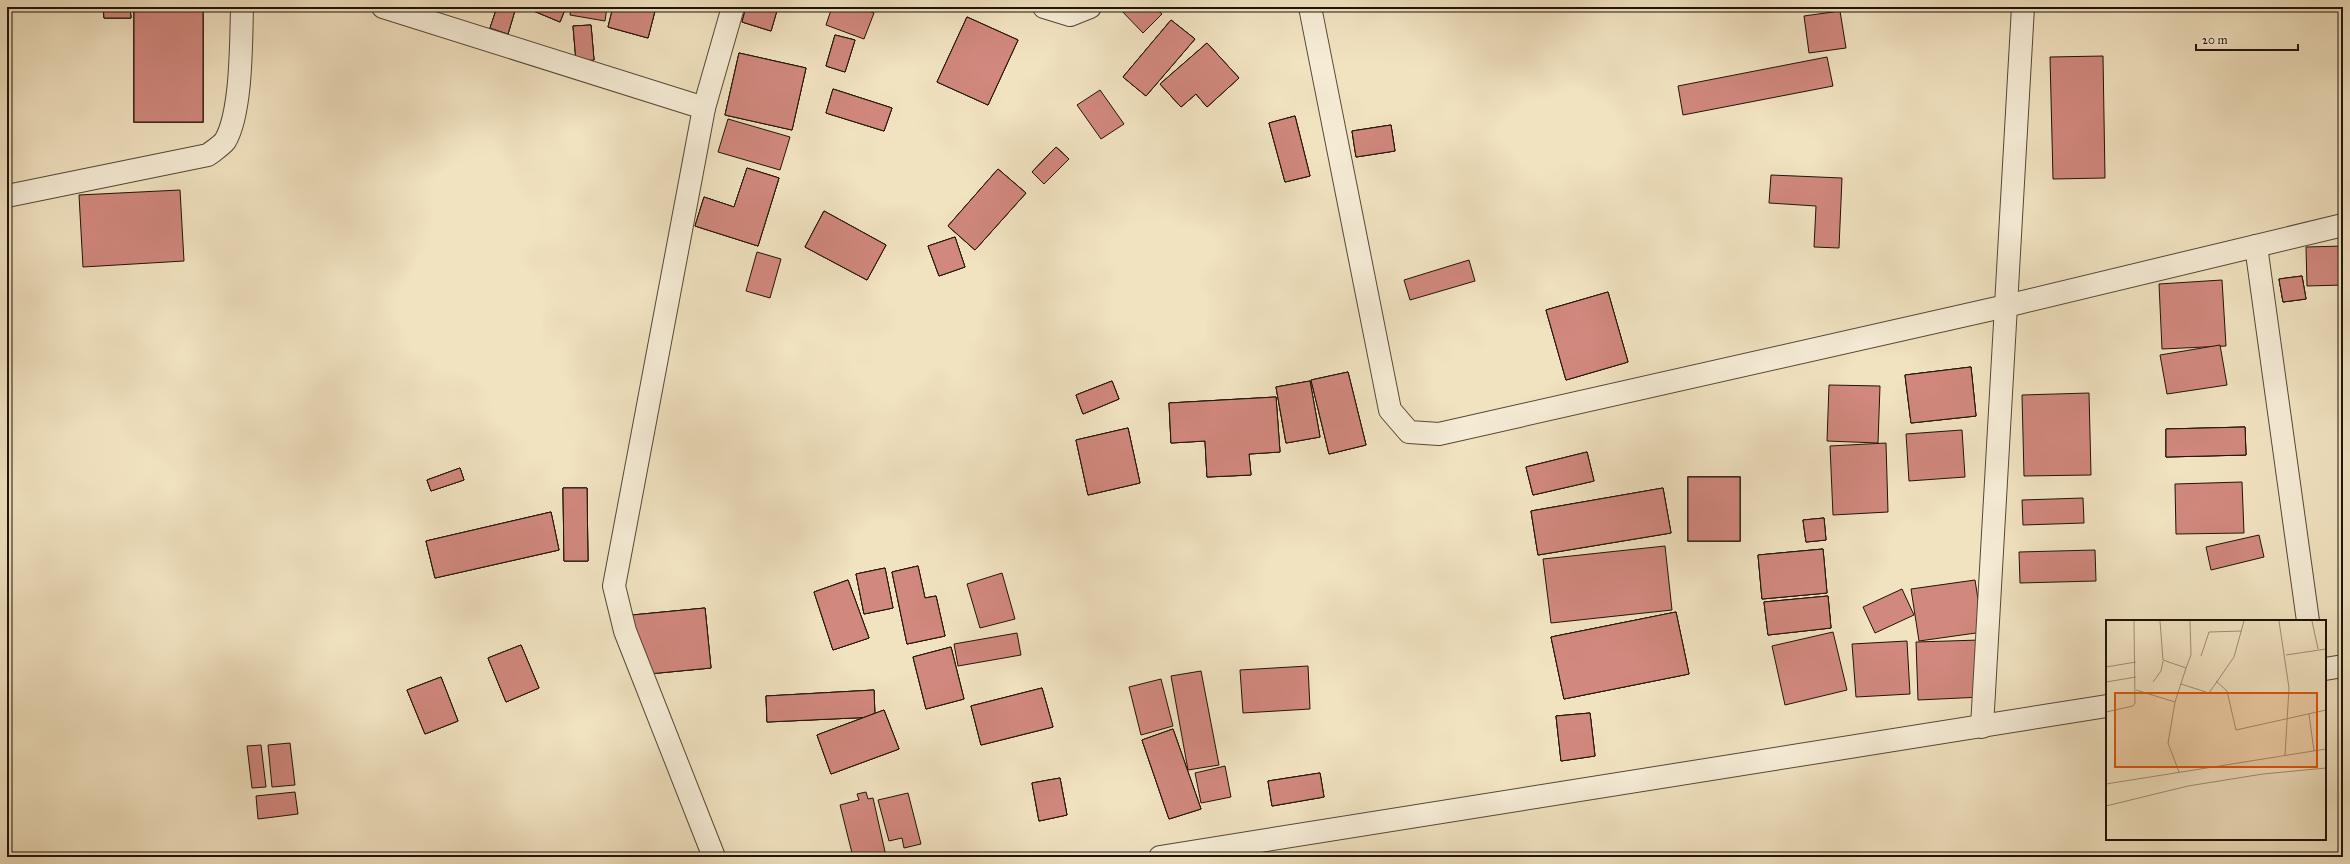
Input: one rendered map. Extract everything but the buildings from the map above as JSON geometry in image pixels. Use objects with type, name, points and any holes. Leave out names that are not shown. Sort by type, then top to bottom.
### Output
[{"type":"street","points":[[7,196],[208,155],[224,142],[233,114],[241,64],[242,7]]},
{"type":"street","points":[[383,7],[704,108]]},
{"type":"street","points":[[714,857],[625,631],[614,586],[704,108],[733,7]]},
{"type":"street","points":[[1044,7],[1070,15],[1090,7]]},
{"type":"street","points":[[1310,7],[1390,410],[1409,432],[1439,434],[2006,306],[2343,225]]},
{"type":"street","points":[[1982,727],[2023,7]]},
{"type":"street","points":[[2256,246],[2308,620]]},
{"type":"street","points":[[2326,669],[2343,666]]},
{"type":"street","points":[[1160,857],[2106,706]]}]
